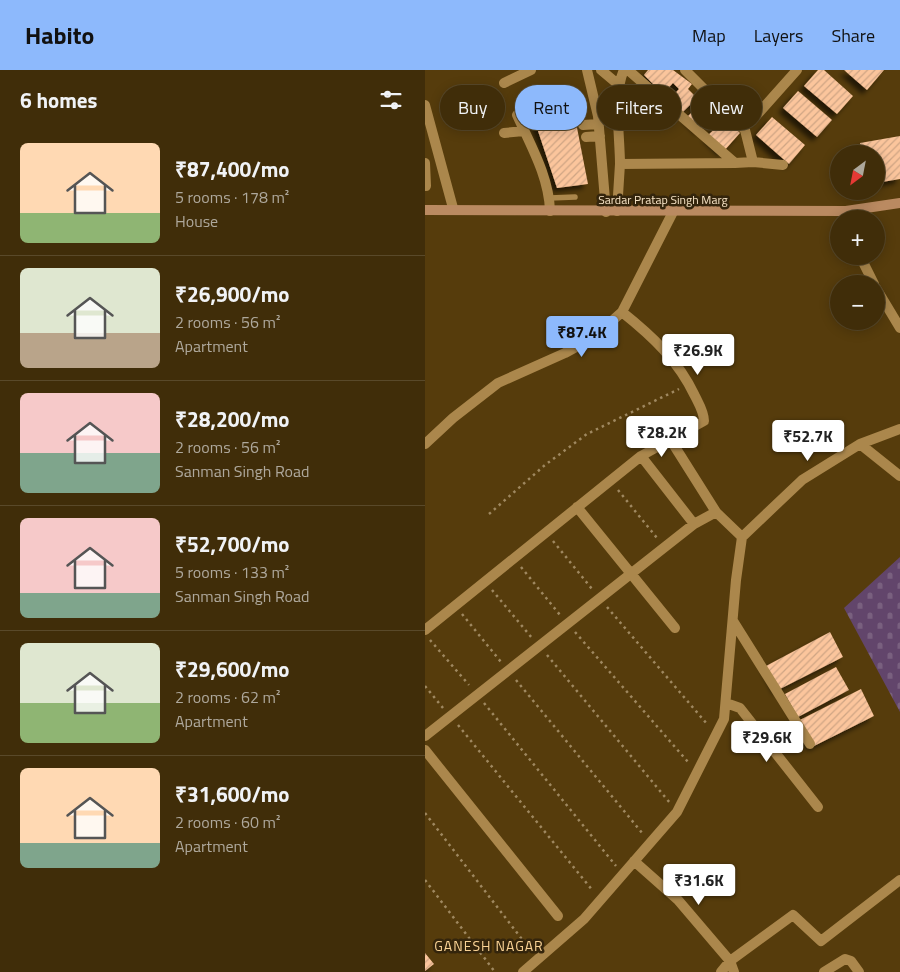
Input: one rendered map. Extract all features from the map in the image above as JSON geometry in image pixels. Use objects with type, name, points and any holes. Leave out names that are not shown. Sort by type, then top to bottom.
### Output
[{"type":"main road","name":"Sardar Pratap Singh Marg","points":[[425,210],[453,208],[606,212],[846,211],[900,203]]},
{"type":"street","points":[[504,83],[531,70]]},
{"type":"street","points":[[587,70],[597,115]]},
{"type":"street","points":[[601,70],[619,85]]},
{"type":"street","points":[[620,85],[626,70],[735,163]]},
{"type":"street","points":[[685,70],[745,130],[753,162]]},
{"type":"street","points":[[762,109],[797,70]]},
{"type":"street","points":[[425,105],[453,208]]},
{"type":"street","points":[[600,130],[606,212]]},
{"type":"street","points":[[617,212],[620,130]]},
{"type":"street","points":[[504,133],[524,131],[541,167],[550,198],[551,211]]},
{"type":"street","points":[[586,137],[600,136]]},
{"type":"street","points":[[620,164],[753,162],[783,165]]},
{"type":"street","points":[[425,163],[426,186]]},
{"type":"street","points":[[425,444],[453,418],[498,383],[565,353],[594,337],[622,312],[673,212]]},
{"type":"street","points":[[885,303],[900,328]]},
{"type":"street","points":[[425,632],[641,456],[704,421],[704,414],[689,384],[669,354],[649,334],[622,312]]},
{"type":"street","points":[[523,972],[584,919],[677,812],[717,735],[725,719],[742,537],[802,480],[860,444],[900,429]]},
{"type":"street","points":[[669,439],[716,512],[742,537]]},
{"type":"street","points":[[860,444],[900,476]]},
{"type":"street","points":[[641,456],[694,524]]},
{"type":"street","points":[[577,507],[675,628]]},
{"type":"street","points":[[425,736],[664,547],[694,524],[716,512]]},
{"type":"street","points":[[733,621],[810,744]]},
{"type":"street","points":[[726,703],[740,708],[818,807]]},
{"type":"street","points":[[425,750],[557,916]]},
{"type":"street","points":[[634,861],[678,900],[730,961],[734,972]]},
{"type":"street","points":[[721,972],[730,961],[793,915],[821,941],[900,880]]},
{"type":"street","points":[[824,972],[845,959],[851,961],[859,972]]},
{"type":"lane","points":[[550,198],[575,197]]},
{"type":"path","points":[[489,514],[545,464],[587,434],[689,384]]},
{"type":"path","points":[[611,480],[664,547]]},
{"type":"path","points":[[547,533],[600,599],[717,735]]},
{"type":"path","points":[[514,559],[697,773]]},
{"type":"path","points":[[485,582],[677,812]]},
{"type":"path","points":[[455,606],[651,843]]},
{"type":"path","points":[[425,632],[623,875]]},
{"type":"path","points":[[425,686],[601,900]]},
{"type":"path","points":[[425,813],[538,960]]},
{"type":"path","points":[[425,880],[495,972]]},
{"type":"green space","points":[[900,557],[900,712],[844,608]]},
{"type":"building","points":[[648,70],[673,70],[692,84],[688,89],[691,92],[691,104],[683,112],[681,110],[681,85],[673,83],[671,85],[654,85],[644,75]]},
{"type":"building","points":[[818,70],[824,70],[853,96],[837,114],[804,86]]},
{"type":"building","points":[[844,70],[884,70],[867,90]]},
{"type":"building","points":[[798,91],[832,120],[817,137],[783,108]]},
{"type":"building","points":[[691,113],[691,121],[687,117]]},
{"type":"building","points":[[772,117],[805,145],[789,164],[756,135]]},
{"type":"building","points":[[538,130],[577,130],[588,184],[557,188]]},
{"type":"building","points":[[714,130],[737,130],[740,133],[723,152],[707,136]]},
{"type":"building","points":[[900,136],[900,179],[885,182],[885,145],[860,145],[860,143]]},
{"type":"building","points":[[830,632],[843,657],[778,690],[766,666]]},
{"type":"building","points":[[836,667],[849,690],[798,717],[785,694]]},
{"type":"building","points":[[861,689],[874,716],[812,747],[798,721]]},
{"type":"building","points":[[425,953],[434,964],[425,971]]},
{"type":"district","name":"GANESH NAGAR","points":[[489,945]]}]
